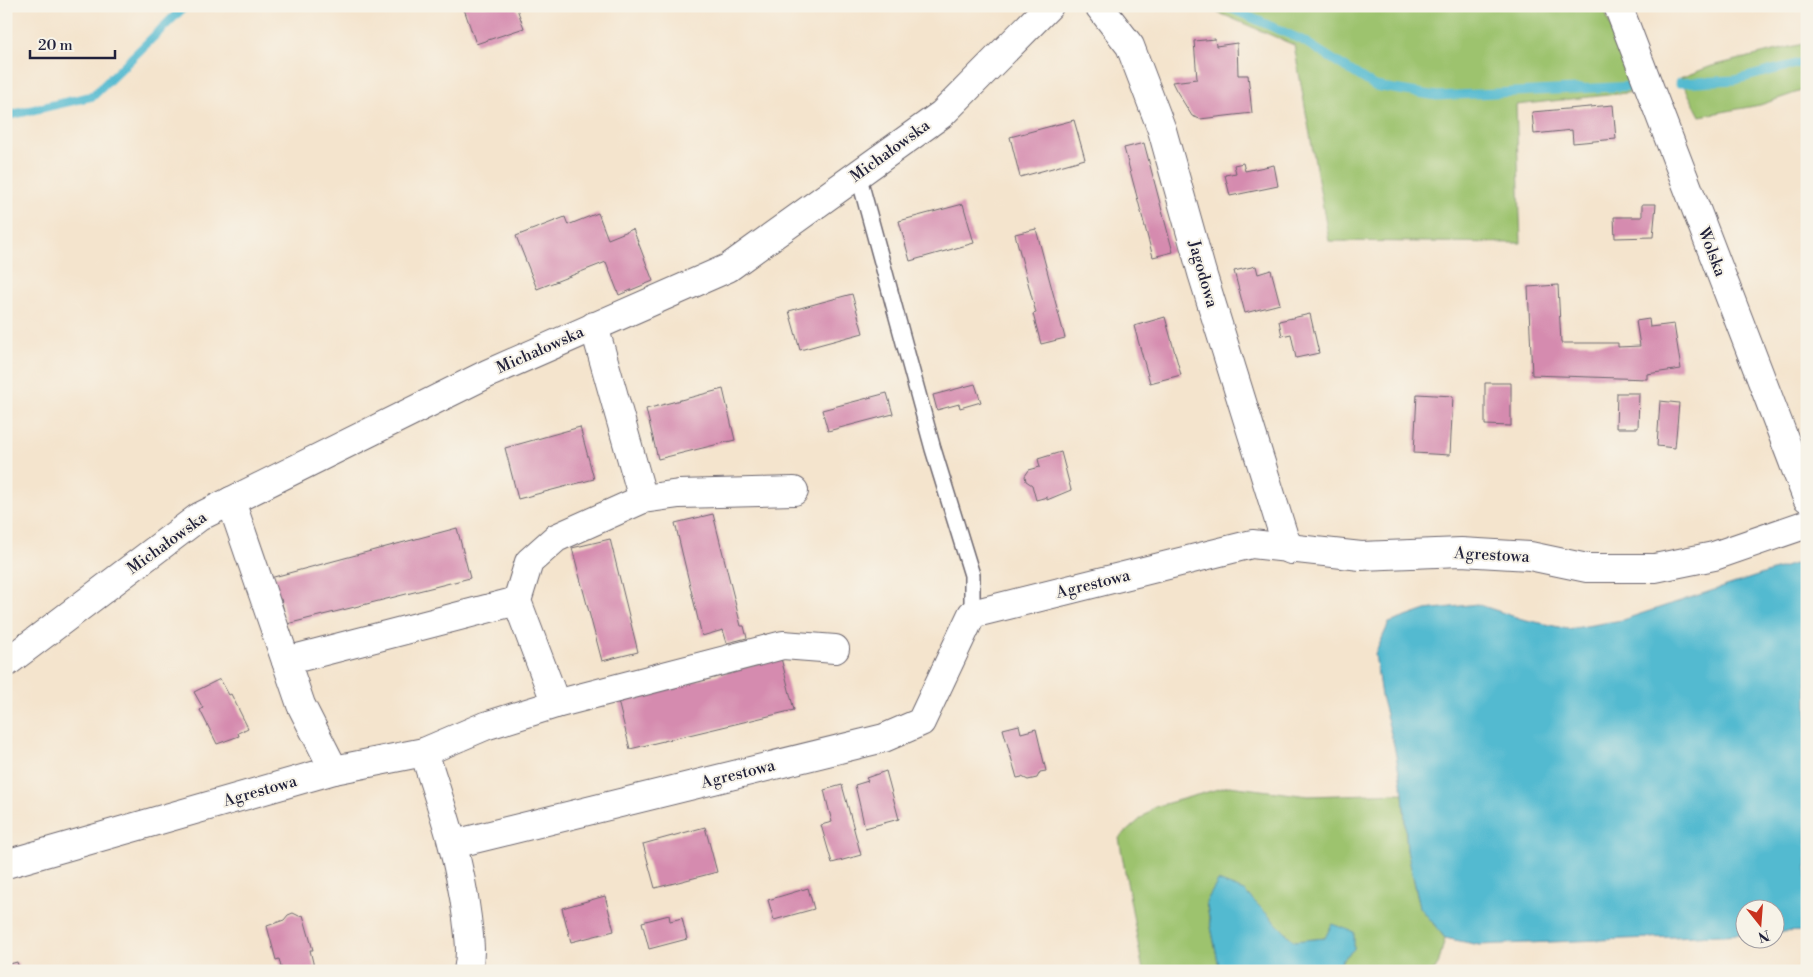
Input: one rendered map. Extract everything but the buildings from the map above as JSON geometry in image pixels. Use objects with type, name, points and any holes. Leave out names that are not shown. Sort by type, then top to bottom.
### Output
[{"type":"street","name":"Michałowska","points":[[6,663],[199,517],[489,373],[728,268],[942,114],[1049,6]]},
{"type":"street","name":"Jagodowa","points":[[1099,6],[1130,46],[1162,130],[1253,440],[1284,537],[1291,550]]},
{"type":"street","name":"Wolska","points":[[1618,6],[1807,498]]},
{"type":"street","points":[[594,326],[643,499]]},
{"type":"street","points":[[556,704],[517,601],[529,562],[556,538],[643,499],[679,494],[794,491]]},
{"type":"street","points":[[231,501],[301,704],[334,770]]},
{"type":"street","name":"Agrestowa","points":[[454,844],[884,738],[921,722],[972,614],[1252,544],[1291,550],[1361,556],[1460,552],[1530,556],[1587,568],[1655,568],[1714,556],[1807,524]]},
{"type":"street","points":[[286,661],[517,601]]},
{"type":"street","name":"Agrestowa","points":[[6,864],[334,770],[424,752],[485,726],[556,704],[783,645],[835,649]]},
{"type":"street","points":[[424,752],[454,844],[464,893],[471,954],[468,971]]},
{"type":"lane","points":[[858,174],[933,449],[972,575],[972,614]]},
{"type":"green space","points":[[1203,6],[1603,6],[1635,92],[1516,105],[1521,243],[1329,241],[1294,45]]},
{"type":"green space","points":[[1807,43],[1807,89],[1760,105],[1700,116],[1680,78],[1712,66]]},
{"type":"green space","points":[[1229,786],[1308,796],[1403,793],[1407,850],[1420,907],[1445,938],[1438,965],[1434,971],[1339,971],[1342,960],[1354,949],[1325,938],[1294,942],[1271,918],[1206,902],[1220,971],[1143,971],[1119,838],[1154,807]]},
{"type":"water","points":[[1794,564],[1807,567],[1807,931],[1786,932],[1786,900],[1736,900],[1736,934],[1479,945],[1445,938],[1420,907],[1407,850],[1403,793],[1394,745],[1381,696],[1375,654],[1389,623],[1426,610],[1477,604],[1522,619],[1568,629],[1622,620]]},
{"type":"water","points":[[1218,881],[1244,891],[1294,941],[1325,938],[1332,924],[1354,932],[1354,949],[1342,960],[1339,971],[1220,971],[1206,902]]},
{"type":"waterway","points":[[6,116],[93,96],[185,6]]},
{"type":"waterway","points":[[1225,6],[1302,40],[1375,86],[1437,96],[1635,86]]},
{"type":"waterway","points":[[1679,83],[1735,80],[1807,61]]}]
